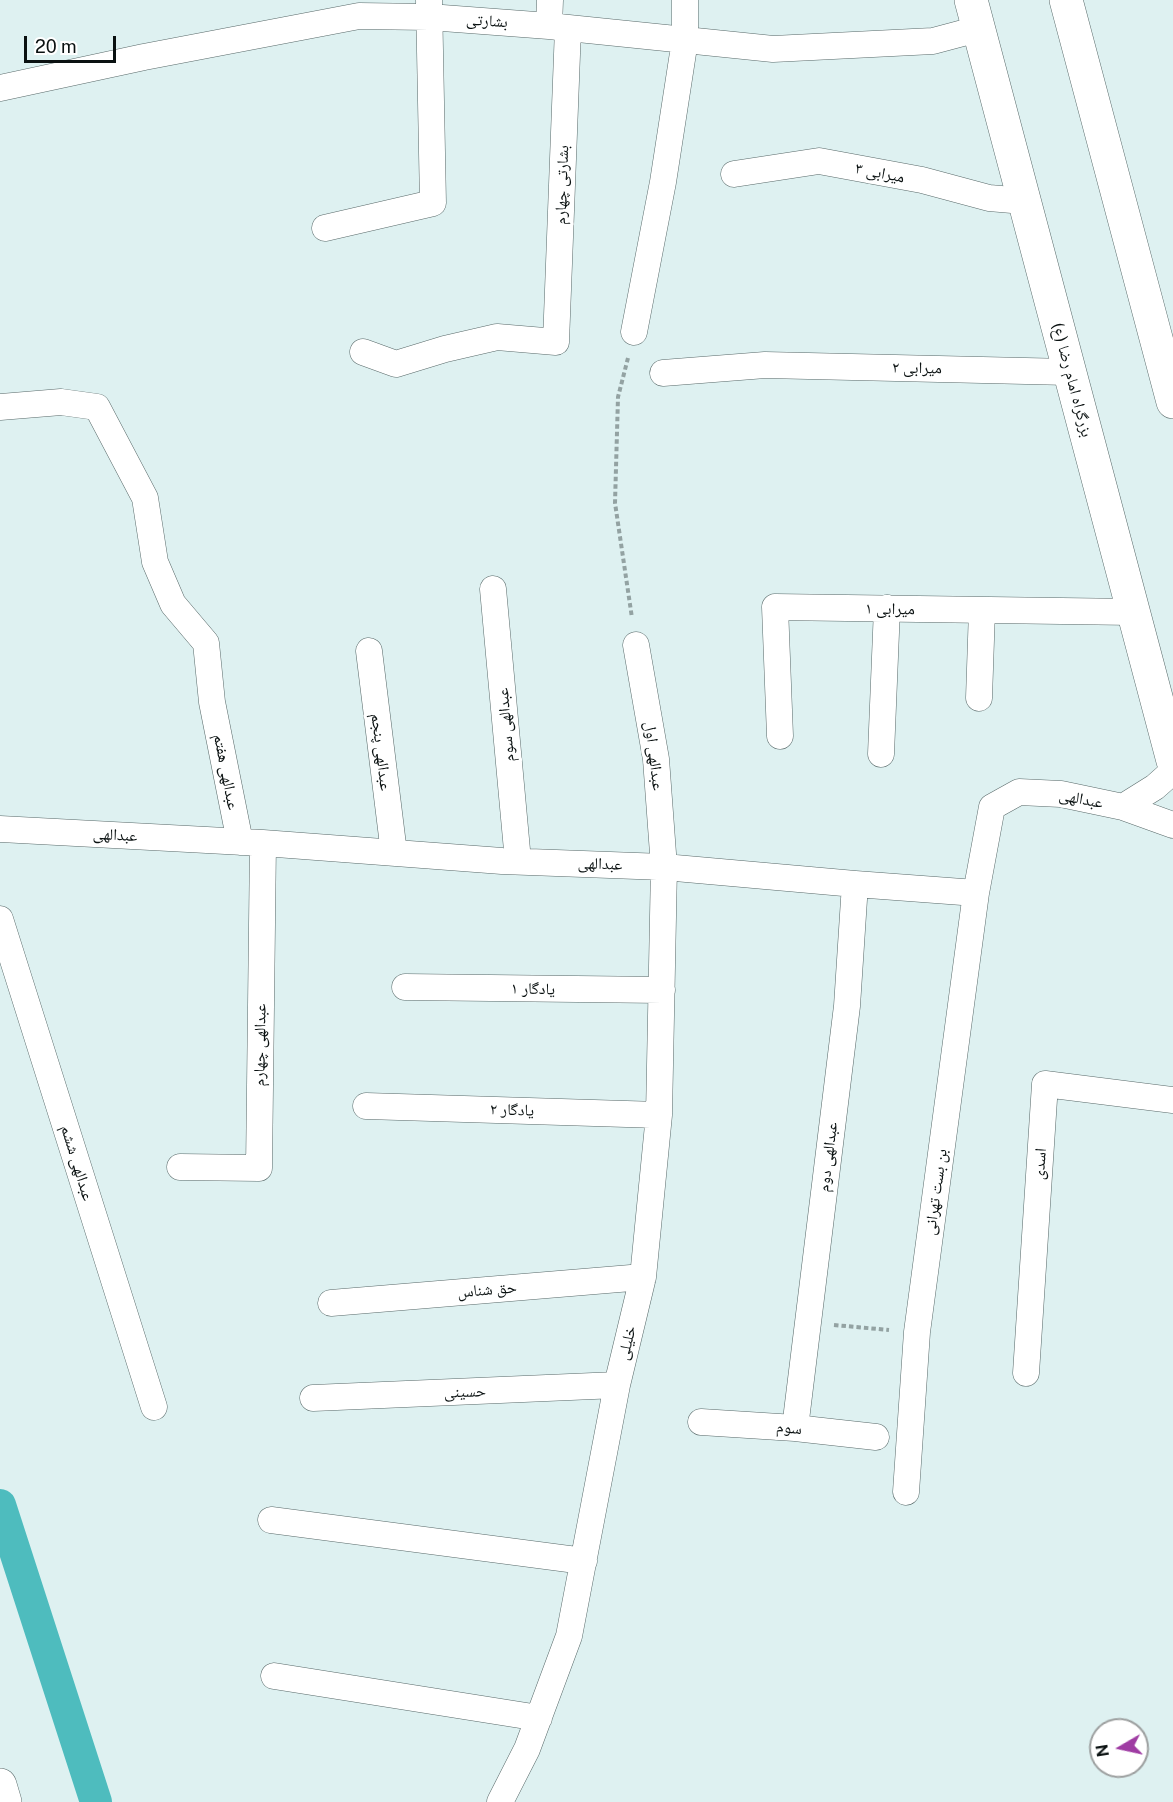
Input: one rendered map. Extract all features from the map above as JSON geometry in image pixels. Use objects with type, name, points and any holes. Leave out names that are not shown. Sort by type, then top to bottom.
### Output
[{"type":"main road","points":[[1066,0],[1166,344],[1173,402]]},
{"type":"main road","name":"بزرگراه امام رضا (ع)","points":[[975,15],[1173,761]]},
{"type":"main road","points":[[0,1785],[5,1802]]},
{"type":"street","name":"بشارتی چهارم","points":[[363,352],[396,364],[496,337],[556,342],[559,27],[550,0]]},
{"type":"street","points":[[634,332],[663,182],[686,40],[686,0]]},
{"type":"street","name":"بشارتی","points":[[0,88],[144,57],[359,16],[429,9],[559,27],[773,49],[933,41],[975,15]]},
{"type":"street","points":[[325,228],[433,203],[429,9]]},
{"type":"street","name":"میرابی ۳","points":[[734,174],[819,161],[922,180],[989,198],[1024,201]]},
{"type":"street","name":"میرابی ۲","points":[[663,373],[765,365],[1070,372]]},
{"type":"street","name":"عبدالهی هفتم","points":[[0,407],[61,402],[97,407],[145,498],[155,562],[173,604],[206,643],[212,702],[251,843]]},
{"type":"street","name":"عبدالهی سوم","points":[[493,589],[518,861]]},
{"type":"street","name":"میرابی ۱","points":[[780,736],[775,607],[1134,612]]},
{"type":"street","points":[[881,754],[887,609]]},
{"type":"street","points":[[979,698],[981,610]]},
{"type":"street","name":"عبدالهی اول","points":[[636,645],[656,759],[664,867]]},
{"type":"street","name":"عبدالهی پنجم","points":[[369,651],[394,853]]},
{"type":"street","name":"عبدالهی","points":[[1122,807],[1155,787],[1173,771]]},
{"type":"street","name":"عبدالهی","points":[[0,829],[518,861],[664,867],[976,892],[992,807],[1019,792],[1061,794],[1122,807],[1173,825]]},
{"type":"street","name":"عبدالهی چهارم","points":[[180,1167],[259,1168],[251,843]]},
{"type":"street","name":"خلیلی","points":[[500,1802],[527,1749],[569,1636],[617,1385],[643,1277],[659,1114],[664,867]]},
{"type":"street","name":"عبدالهی دوم","points":[[795,1428],[847,1006],[855,884]]},
{"type":"street","name":"بن بست تهرانی","points":[[906,1492],[917,1332],[976,892]]},
{"type":"street","name":"عبدالهی ششم","points":[[0,918],[154,1407]]},
{"type":"street","name":"یادگار ۱","points":[[405,987],[662,990]]},
{"type":"street","name":"اسدی","points":[[1026,1373],[1045,1084],[1173,1101]]},
{"type":"street","name":"یادگار ۲","points":[[366,1106],[659,1114]]},
{"type":"street","name":"حق شناس","points":[[331,1303],[643,1277]]},
{"type":"street","name":"حسینی","points":[[313,1398],[617,1385]]},
{"type":"street","name":"سوم","points":[[701,1422],[795,1428],[876,1437]]},
{"type":"street","points":[[271,1520],[584,1561]]},
{"type":"street","points":[[274,1677],[539,1718]]},
{"type":"path","points":[[634,332],[618,397],[615,503],[636,645]]},
{"type":"path","points":[[807,1322],[917,1332]]},
{"type":"waterway","points":[[0,1505],[96,1802]]}]
